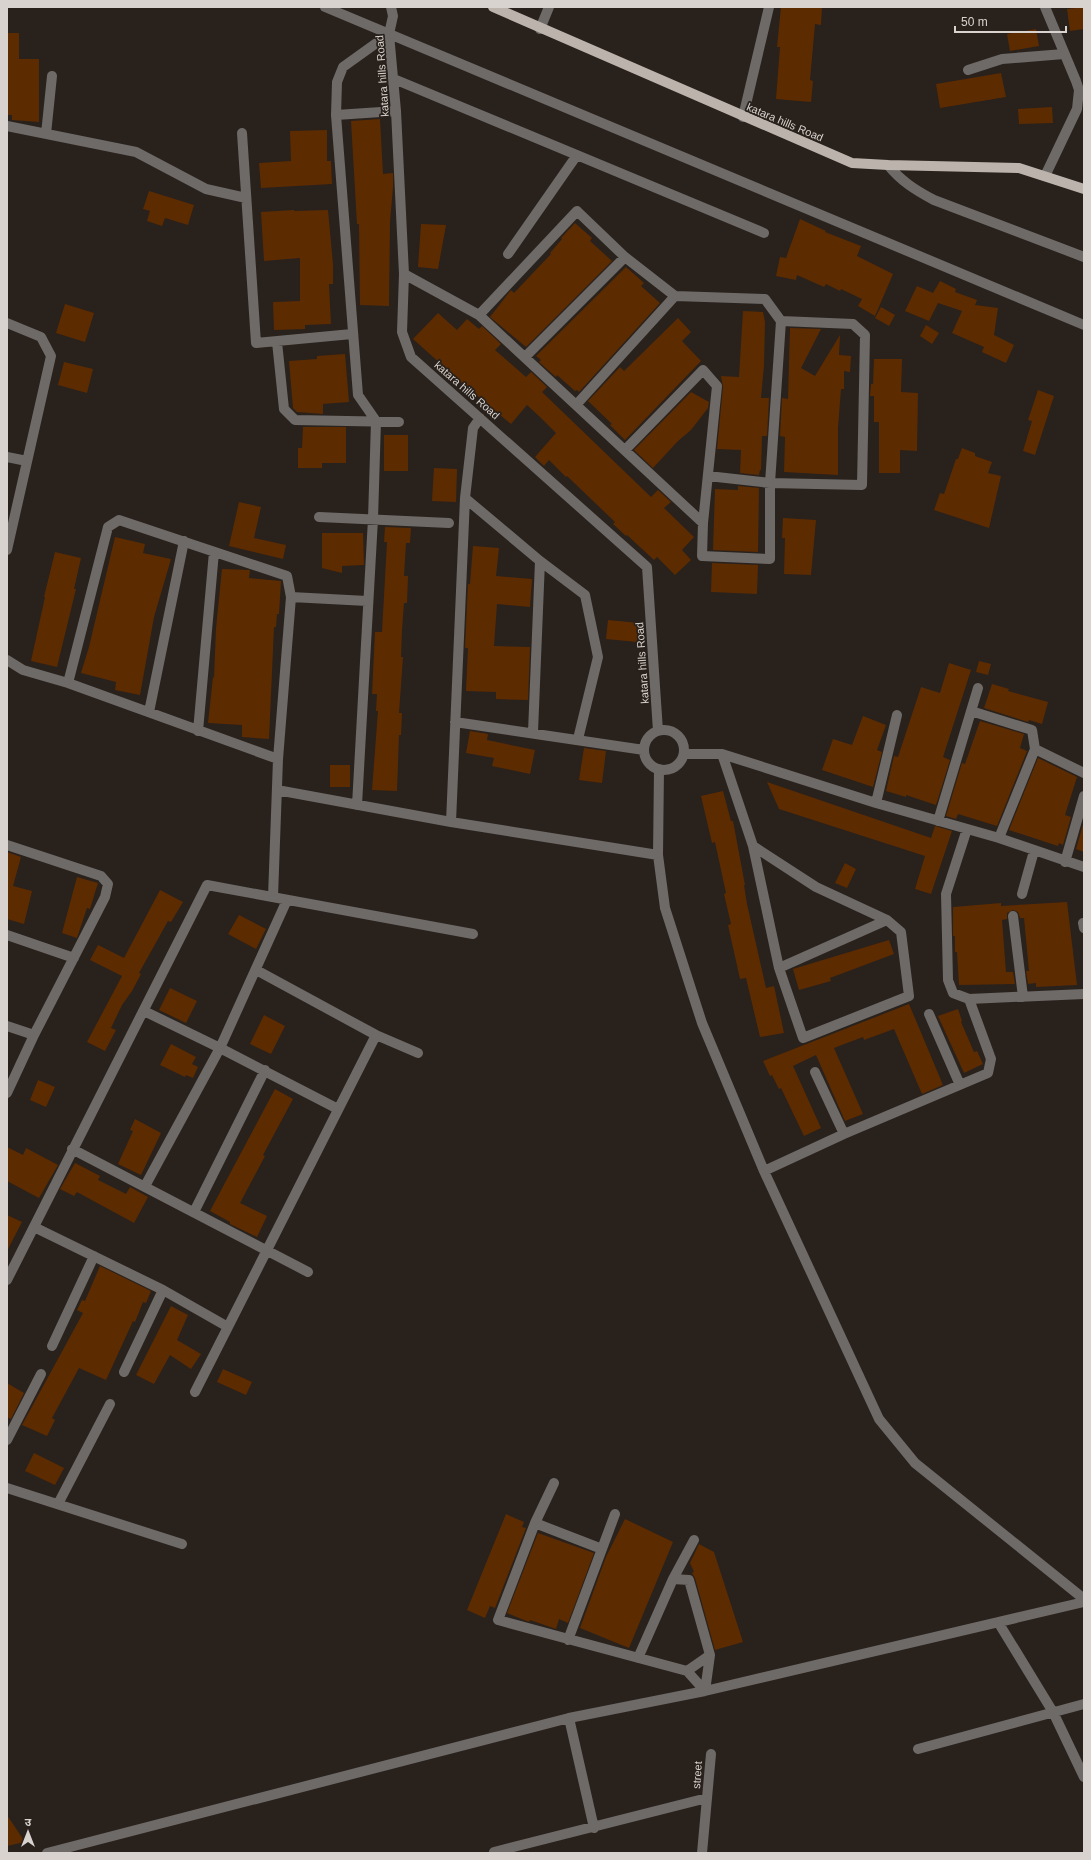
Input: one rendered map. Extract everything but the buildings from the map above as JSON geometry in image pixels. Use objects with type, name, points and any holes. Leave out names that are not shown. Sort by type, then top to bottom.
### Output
[{"type":"main road","name":"katara hills Road","points":[[493,7],[743,117],[852,163],[888,166],[1019,168],[1084,189]]},
{"type":"street","points":[[325,7],[1084,325]]},
{"type":"street","points":[[540,28],[549,7]]},
{"type":"street","points":[[743,117],[769,7]]},
{"type":"street","points":[[1045,7],[1076,81],[1079,98],[1077,109],[1045,176]]},
{"type":"street","name":"katara hills Road","points":[[392,11],[390,34],[396,111],[404,274],[402,332],[411,357],[648,567],[658,731]]},
{"type":"street","points":[[357,805],[367,602],[373,519],[376,421],[358,395],[352,334],[336,115],[337,82],[343,66],[390,34]]},
{"type":"street","points":[[968,70],[1002,59],[1064,54]]},
{"type":"street","points":[[46,134],[52,76]]},
{"type":"street","points":[[394,79],[764,233]]},
{"type":"street","points":[[336,115],[396,111]]},
{"type":"street","points":[[7,126],[136,152],[206,189],[246,198]]},
{"type":"street","points":[[242,133],[256,343],[352,334]]},
{"type":"street","points":[[508,254],[577,155]]},
{"type":"street","points":[[888,166],[900,179],[913,189],[934,200],[1084,257]]},
{"type":"street","points":[[479,315],[577,211],[625,256],[675,296],[765,299],[781,321],[770,483],[770,559],[702,556],[703,523],[718,386],[703,370],[625,450]]},
{"type":"street","points":[[525,357],[625,256]]},
{"type":"street","points":[[404,274],[479,315],[703,523]]},
{"type":"street","points":[[576,405],[675,296]]},
{"type":"street","points":[[708,476],[770,483],[862,486],[865,335],[853,324],[781,321]]},
{"type":"street","points":[[7,323],[41,337],[50,356],[8,544]]},
{"type":"street","points":[[278,342],[284,408],[295,420],[399,422]]},
{"type":"street","points":[[451,822],[465,498],[473,428],[480,418]]},
{"type":"street","points":[[7,457],[27,461]]},
{"type":"street","points":[[465,498],[540,561],[585,595],[598,657],[578,739]]},
{"type":"street","points":[[319,517],[449,522]]},
{"type":"street","points":[[68,683],[108,527],[119,520],[184,540],[214,552],[287,576],[291,596],[278,759],[273,897]]},
{"type":"street","points":[[149,712],[184,540]]},
{"type":"street","points":[[198,730],[214,552]]},
{"type":"street","points":[[533,732],[540,561]]},
{"type":"street","points":[[291,596],[367,602]]},
{"type":"street","points":[[7,660],[23,670],[68,683],[278,759]]},
{"type":"street","points":[[938,821],[978,688]]},
{"type":"street","points":[[971,710],[1032,730],[1035,749],[999,838]]},
{"type":"street","points":[[876,803],[897,715]]},
{"type":"street","points":[[455,722],[533,732],[644,750]]},
{"type":"street","points":[[658,731],[672,732],[678,735],[682,741],[684,754],[681,760],[672,769],[659,770],[648,762],[644,750],[648,738],[658,731]]},
{"type":"street","points":[[1035,749],[1084,773]]},
{"type":"street","points":[[684,754],[722,754],[876,803],[999,838],[1084,868]]},
{"type":"street","points":[[722,754],[753,846],[779,968],[804,1038],[909,996],[901,932],[887,920],[816,887],[753,846]]},
{"type":"street","points":[[659,770],[658,855],[665,908],[702,1023],[764,1171],[879,1419],[915,1463],[1084,1600]]},
{"type":"street","points":[[277,790],[451,822],[658,855]]},
{"type":"street","points":[[1065,862],[1084,796]]},
{"type":"street","points":[[967,830],[946,894],[948,980],[953,992],[969,1000],[1084,994]]},
{"type":"street","points":[[7,845],[101,876],[108,884],[105,897],[34,1035],[7,1093]]},
{"type":"street","points":[[1022,894],[1034,851]]},
{"type":"street","points":[[7,1280],[207,885],[473,934]]},
{"type":"street","points":[[145,1186],[220,1048],[287,900]]},
{"type":"street","points":[[1013,916],[1023,997]]},
{"type":"street","points":[[779,968],[887,920]]},
{"type":"street","points":[[7,935],[74,958]]},
{"type":"street","points":[[256,970],[376,1036],[418,1054]]},
{"type":"street","points":[[764,1171],[844,1134],[988,1073],[991,1059],[969,1000]]},
{"type":"street","points":[[144,1011],[265,1070],[338,1109]]},
{"type":"street","points":[[929,1014],[960,1085]]},
{"type":"street","points":[[7,1026],[34,1035]]},
{"type":"street","points":[[195,1392],[376,1036]]},
{"type":"street","points":[[194,1212],[265,1070]]},
{"type":"street","points":[[815,1072],[844,1134]]},
{"type":"street","points":[[72,1149],[308,1272]]},
{"type":"street","points":[[34,1227],[163,1290],[228,1327]]},
{"type":"street","points":[[52,1346],[94,1256]]},
{"type":"street","points":[[124,1372],[163,1290]]},
{"type":"street","points":[[7,1440],[41,1374]]},
{"type":"street","points":[[58,1504],[110,1404]]},
{"type":"street","points":[[554,1483],[535,1523],[498,1620],[687,1671],[705,1691]]},
{"type":"street","points":[[7,1488],[182,1544]]},
{"type":"street","points":[[568,1640],[615,1514]]},
{"type":"street","points":[[535,1523],[602,1549]]},
{"type":"street","points":[[638,1658],[673,1579],[694,1540]]},
{"type":"street","points":[[673,1579],[689,1580],[710,1655],[705,1691]]},
{"type":"street","points":[[47,1853],[569,1718],[705,1691],[998,1622],[1084,1600]]},
{"type":"street","points":[[998,1622],[1053,1712],[1084,1777]]},
{"type":"street","points":[[687,1671],[710,1655]]},
{"type":"street","points":[[918,1749],[1084,1704]]},
{"type":"street","points":[[569,1718],[594,1828]]},
{"type":"street","name":"street","points":[[702,1853],[711,1754]]},
{"type":"street","points":[[494,1852],[708,1798]]}]
